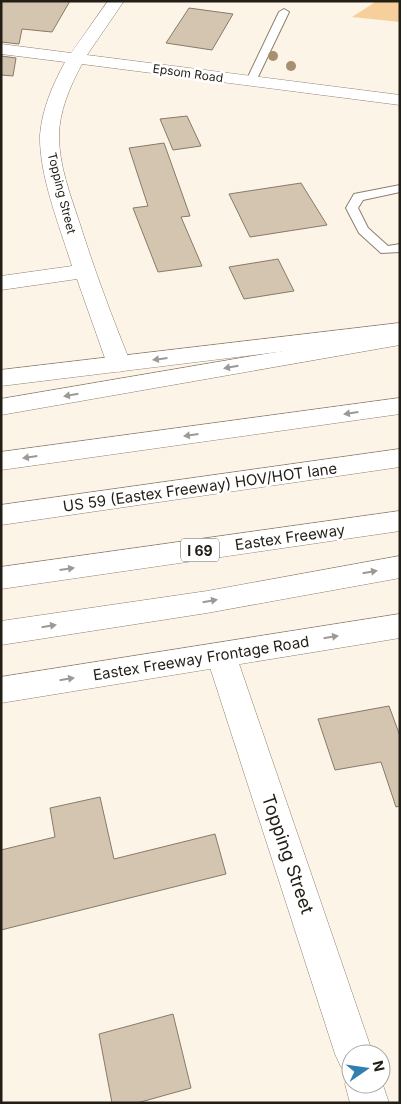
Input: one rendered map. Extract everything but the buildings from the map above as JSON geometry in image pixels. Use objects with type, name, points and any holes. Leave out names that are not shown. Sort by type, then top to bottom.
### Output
[{"type":"main road","name":"Topping Street","points":[[116,1],[74,58],[54,109],[50,127],[50,148],[55,174],[84,272],[119,364]]},
{"type":"main road","name":"Epsom Road","points":[[1,49],[400,100]]},
{"type":"main road","points":[[1,284],[84,272]]},
{"type":"main road","points":[[1,378],[400,330]]},
{"type":"main road","points":[[1,407],[400,338]]},
{"type":"main road","points":[[1,460],[400,406]]},
{"type":"main road","name":"US 59 (Eastex Freeway) HOV/HOT lane","points":[[1,515],[400,458]]},
{"type":"main road","name":"Eastex Freeway","points":[[1,578],[400,521]]},
{"type":"main road","points":[[1,633],[207,602],[400,567]]},
{"type":"main road","name":"Eastex Freeway Frontage Road","points":[[1,690],[400,626]]},
{"type":"main road","name":"Topping Street","points":[[221,655],[351,1044]]},
{"type":"lane","points":[[250,81],[284,12]]},
{"type":"lane","points":[[400,188],[358,197],[352,208],[363,230],[385,250],[400,248]]},
{"type":"shaded area","points":[[377,1],[400,1],[400,22],[352,17]]}]
